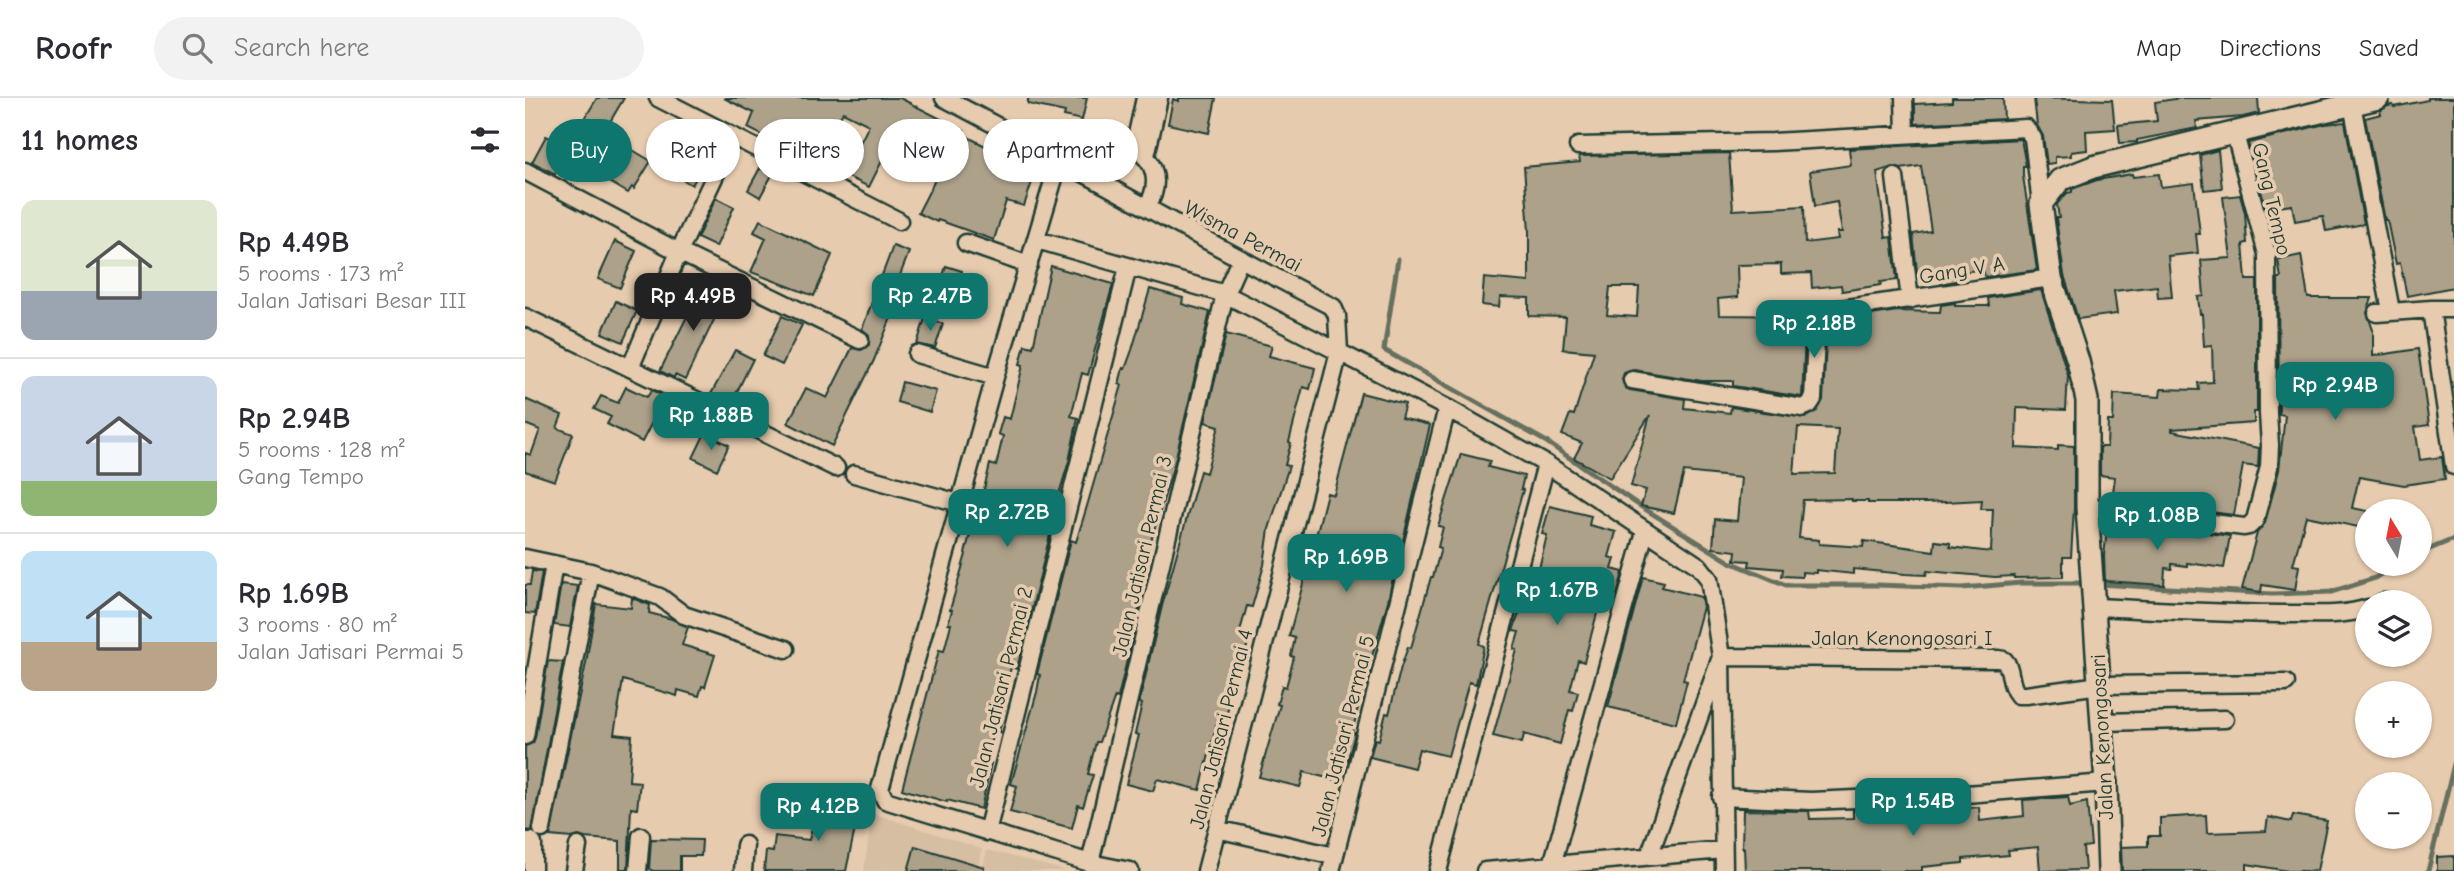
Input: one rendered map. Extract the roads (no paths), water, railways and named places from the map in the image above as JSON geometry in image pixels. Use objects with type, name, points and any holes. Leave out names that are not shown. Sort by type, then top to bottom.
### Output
[{"type":"street","points":[[658,98],[699,119]]},
{"type":"street","name":"Wisma Permai","points":[[944,98],[961,102],[991,119]]},
{"type":"street","points":[[1145,98],[1140,152],[1153,168],[1156,181],[1154,195],[1147,207]]},
{"type":"street","points":[[1140,152],[1159,98]]},
{"type":"street","points":[[1904,98],[1905,135]]},
{"type":"street","points":[[2041,204],[2060,180],[2082,170],[2378,98]]},
{"type":"street","points":[[2353,104],[2384,312],[2454,309]]},
{"type":"street","points":[[1578,146],[1773,142],[2026,128],[2033,138],[2041,204]]},
{"type":"street","name":"Gang Tempo","points":[[2087,507],[2244,527],[2255,520],[2269,467],[2270,445],[2267,254],[2235,134]]},
{"type":"street","points":[[740,140],[899,221]]},
{"type":"street","points":[[525,171],[679,252],[860,340]]},
{"type":"street","points":[[1895,177],[1910,300]]},
{"type":"street","points":[[631,366],[712,182]]},
{"type":"street","points":[[1053,182],[880,784],[885,800],[1090,863],[1130,871]]},
{"type":"street","name":"Wisma Permai","points":[[1103,182],[1240,260],[1333,307],[1337,316],[1339,352]]},
{"type":"street","name":"Jalan Kenongosari","points":[[2041,204],[2051,278],[2078,361],[2087,400],[2087,507],[2106,783],[2109,871]]},
{"type":"street","points":[[1037,240],[1225,294],[1447,408],[1546,464],[1699,566],[1709,579],[1712,589],[1721,657],[1724,871]]},
{"type":"street","points":[[966,243],[1029,265]]},
{"type":"street","name":"Jalan Jatisari Permai 3","points":[[1090,863],[1225,294],[1240,260]]},
{"type":"street","name":"Jalan Jatisari Permai 2","points":[[987,832],[1128,267]]},
{"type":"street","name":"Gang V A","points":[[1632,380],[1802,408],[1809,405],[1813,399],[1818,314],[2051,278]]},
{"type":"street","points":[[2431,309],[2453,466]]},
{"type":"street","points":[[525,317],[631,366],[836,468]]},
{"type":"street","name":"Jalan Jatisari Permai 4","points":[[1206,871],[1339,352]]},
{"type":"street","points":[[917,354],[995,377]]},
{"type":"street","name":"Jalan Jatisari Permai 5","points":[[1333,863],[1447,408]]},
{"type":"street","points":[[1438,871],[1546,464]]},
{"type":"street","points":[[855,474],[959,503]]},
{"type":"street","points":[[1552,865],[1645,532]]},
{"type":"street","points":[[525,558],[591,572],[660,597],[684,615],[786,649]]},
{"type":"street","points":[[525,736],[554,564]]},
{"type":"street","points":[[542,829],[591,572]]},
{"type":"street","points":[[2094,605],[2249,614],[2327,614],[2355,610]]},
{"type":"street","points":[[1649,856],[1721,657]]},
{"type":"street","name":"Jalan Kenongosari I","points":[[1721,657],[1998,659],[2007,662],[2012,685],[2018,695],[2100,685]]},
{"type":"street","points":[[2100,685],[2286,682]]},
{"type":"street","points":[[2102,722],[2225,719]]},
{"type":"street","points":[[1721,797],[1811,802],[2106,783]]},
{"type":"street","points":[[1217,829],[1333,863]]},
{"type":"street","points":[[638,871],[641,836]]},
{"type":"street","points":[[525,841],[531,841],[533,844],[533,871]]},
{"type":"street","points":[[743,871],[745,845]]},
{"type":"street","points":[[574,871],[578,846]]},
{"type":"street","points":[[1485,871],[1723,850]]},
{"type":"waterway","points":[[1398,259],[1384,350],[1545,441],[1640,506],[1730,562],[1786,585],[1962,588],[2021,583],[2088,583]]},
{"type":"waterway","points":[[2433,548],[2454,539]]},
{"type":"waterway","points":[[2098,584],[2272,594],[2331,592],[2378,576]]},
{"type":"waterway","points":[[2428,871],[2454,764]]}]
